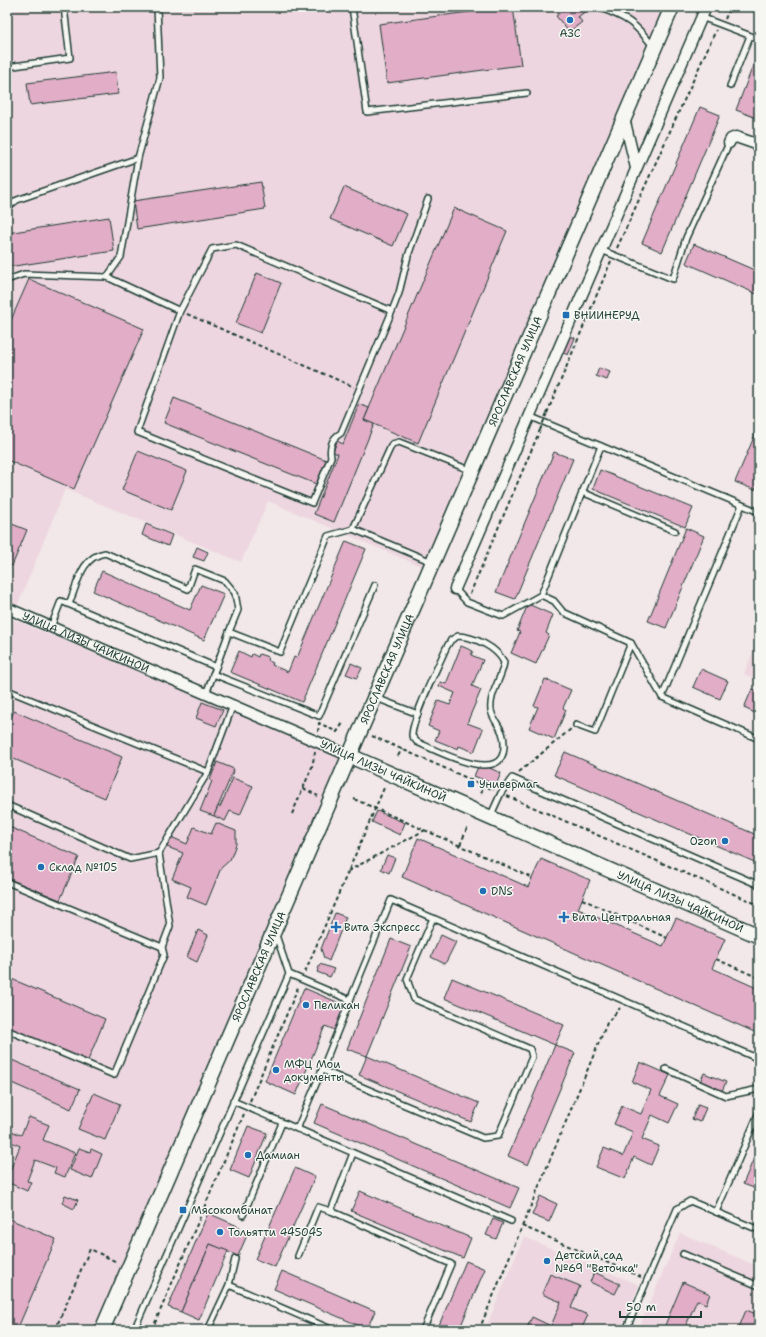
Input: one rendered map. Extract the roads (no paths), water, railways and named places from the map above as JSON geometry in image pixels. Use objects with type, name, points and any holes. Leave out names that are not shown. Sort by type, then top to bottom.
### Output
[{"type":"main road","name":"ЯРОСЛАВСКАЯ УЛИЦА","points":[[102,1330],[672,7]]},
{"type":"main road","name":"УЛИЦА ЛИЗЫ ЧАЙКИНОЙ","points":[[350,756],[759,936]]},
{"type":"street","points":[[455,589],[706,7]]},
{"type":"street","points":[[624,118],[636,168]]},
{"type":"street","points":[[729,143],[731,139],[736,137],[759,145]]},
{"type":"street","name":"УЛИЦА ЛИЗЫ ЧАЙКИНОЙ","points":[[7,608],[350,756]]},
{"type":"lane","points":[[7,67],[70,58],[64,7]]},
{"type":"lane","points":[[107,277],[121,257],[138,158],[160,78],[157,7]]},
{"type":"lane","points":[[352,7],[366,112],[527,93]]},
{"type":"lane","points":[[598,7],[618,14],[638,26],[654,48]]},
{"type":"lane","points":[[702,17],[759,39]]},
{"type":"lane","points":[[730,86],[750,36]]},
{"type":"lane","points":[[601,250],[673,279],[686,238],[729,143]]},
{"type":"lane","points":[[7,208],[17,200],[138,158]]},
{"type":"lane","points":[[392,311],[236,244],[212,249],[180,312],[137,432],[312,504],[331,457],[330,449],[335,437],[341,433],[360,390],[392,311],[399,293],[408,256],[428,199]]},
{"type":"lane","points":[[7,280],[24,274],[107,277],[180,312]]},
{"type":"lane","points":[[529,416],[759,512]]},
{"type":"lane","points":[[353,529],[392,444],[399,442],[472,471]]},
{"type":"lane","points":[[455,589],[467,602],[502,616],[541,594],[601,446]]},
{"type":"lane","points":[[582,492],[675,531]]},
{"type":"lane","points":[[662,698],[742,504]]},
{"type":"lane","points":[[230,632],[280,652],[328,536],[353,529],[433,562]]},
{"type":"lane","points":[[69,604],[87,562],[95,555],[105,553],[188,589],[195,569],[225,581],[234,593],[238,610],[206,694]]},
{"type":"lane","points":[[214,674],[319,716],[375,585]]},
{"type":"lane","points":[[541,594],[554,601],[563,612],[632,642],[662,698],[759,739]]},
{"type":"lane","points":[[51,627],[61,601],[216,667]]},
{"type":"lane","points":[[458,636],[465,636],[494,649],[500,655],[504,662],[503,673],[492,698],[491,710],[503,734],[504,748],[501,757],[494,763],[481,765],[464,762],[417,742],[412,736],[412,730],[418,714],[451,640],[458,636]]},
{"type":"lane","points":[[576,725],[594,732],[632,642]]},
{"type":"lane","points":[[7,690],[208,772]]},
{"type":"lane","points":[[375,698],[418,714]]},
{"type":"lane","points":[[7,1030],[114,1075],[164,955],[162,947],[170,926],[159,853],[208,772],[233,705]]},
{"type":"lane","points":[[490,818],[501,793],[512,778],[759,884]]},
{"type":"lane","points":[[7,805],[130,859],[159,853]]},
{"type":"lane","points":[[7,882],[162,947]]},
{"type":"lane","points":[[297,1129],[391,900],[759,1059]]},
{"type":"lane","points":[[322,1070],[483,1138],[498,1136],[532,1057],[530,1049],[414,999],[407,979],[433,918]]},
{"type":"lane","points":[[140,1330],[134,1329],[289,974],[275,931]]},
{"type":"lane","points":[[289,974],[350,1000]]},
{"type":"lane","points":[[666,1069],[726,1096],[759,1089]]},
{"type":"lane","points":[[233,1102],[511,1221]]},
{"type":"lane","points":[[716,1212],[759,1112]]},
{"type":"lane","points":[[243,1215],[282,1123]]},
{"type":"lane","points":[[331,1211],[353,1153]]},
{"type":"lane","points":[[626,1330],[677,1210],[690,1201],[759,1230]]},
{"type":"lane","points":[[298,1256],[318,1207],[331,1211],[451,1264],[423,1330]]},
{"type":"lane","points":[[683,1254],[759,1286]]},
{"type":"lane","points":[[208,1330],[229,1285],[235,1259]]},
{"type":"lane","points":[[229,1285],[334,1330]]},
{"type":"place","name":"АЗС","points":[[570,20]]},
{"type":"place","name":"ВНИИНЕРУД","points":[[566,315]]},
{"type":"place","name":"Универмаг","points":[[471,784]]},
{"type":"place","name":"Ozon","points":[[725,841]]},
{"type":"place","name":"Склад №105","points":[[41,867]]},
{"type":"place","name":"DNS","points":[[483,891]]},
{"type":"place","name":"Вита Центральная","points":[[564,917]]},
{"type":"place","name":"Вита Экспресс","points":[[336,927]]},
{"type":"place","name":"Пеликан","points":[[306,1005]]},
{"type":"place","name":"МФЦ Мои документы","points":[[276,1070]]},
{"type":"place","name":"Дамиан","points":[[248,1155]]},
{"type":"place","name":"Мясокомбинат","points":[[183,1210]]},
{"type":"place","name":"Тольятти 445045","points":[[220,1232]]},
{"type":"place","name":"Детский сад №69 \"Веточка\"","points":[[547,1261]]}]
